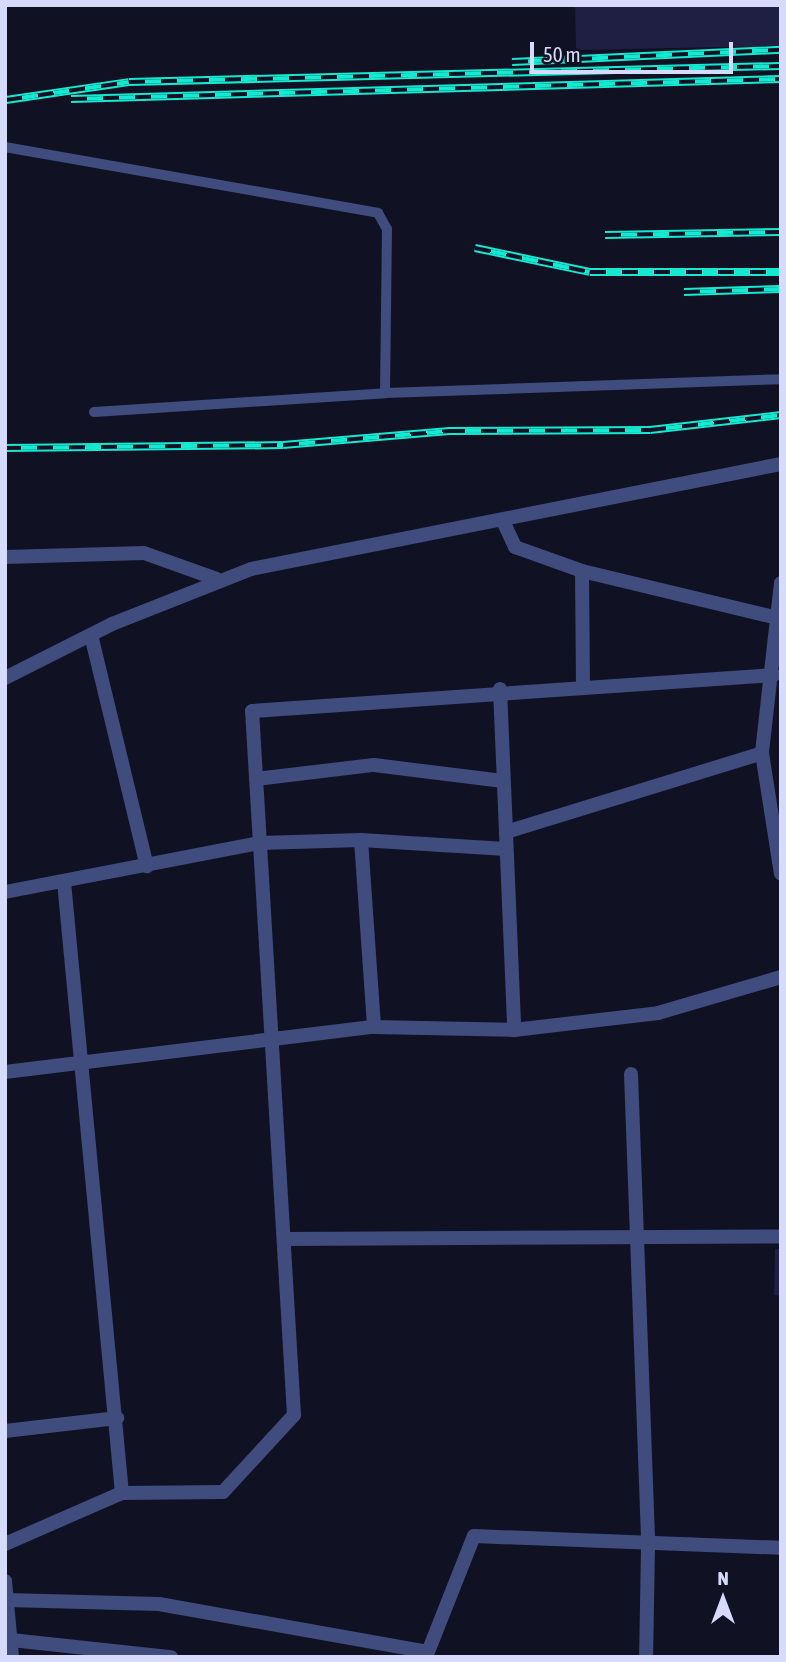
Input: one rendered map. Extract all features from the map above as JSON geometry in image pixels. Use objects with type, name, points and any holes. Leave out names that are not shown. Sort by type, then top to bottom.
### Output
[{"type":"street","points":[[5,678],[91,635],[217,579],[781,464]]},
{"type":"street","points":[[503,521],[515,547],[582,571],[778,618]]},
{"type":"street","points":[[5,557],[144,553],[217,579]]},
{"type":"street","points":[[582,571],[583,685]]},
{"type":"street","points":[[781,583],[774,675],[762,753],[774,777],[781,874]]},
{"type":"street","points":[[91,635],[147,866]]},
{"type":"street","points":[[5,1544],[122,1493],[223,1492],[293,1415],[284,1239],[269,1039],[256,779],[249,719],[259,707],[499,689],[774,675]]},
{"type":"street","points":[[499,689],[514,1030]]},
{"type":"street","points":[[506,832],[762,753]]},
{"type":"street","points":[[256,779],[374,765],[503,781]]},
{"type":"street","points":[[5,892],[260,843],[361,840],[506,849]]},
{"type":"street","points":[[361,840],[374,1027]]},
{"type":"street","points":[[64,882],[117,1418],[122,1493]]},
{"type":"street","points":[[5,1072],[374,1027],[514,1030],[657,1013],[781,977]]},
{"type":"street","points":[[631,1074],[633,1236],[648,1546],[646,1657]]},
{"type":"street","points":[[284,1239],[781,1236]]},
{"type":"street","points":[[5,1431],[117,1418]]},
{"type":"street","points":[[7,1600],[159,1604],[427,1654],[474,1536],[648,1546],[781,1548]]},
{"type":"street","points":[[5,1581],[12,1657]]},
{"type":"street","points":[[9,1632],[170,1657]]},
{"type":"lane","points":[[5,147],[378,213],[387,229],[385,393]]},
{"type":"lane","points":[[94,412],[385,393],[781,379]]},
{"type":"building","points":[[575,5],[781,5],[781,46],[576,50]]},
{"type":"building","points":[[775,1249],[781,1249],[781,1296],[774,1295]]},
{"type":"railway","points":[[512,62],[781,50]]},
{"type":"railway","points":[[6,100],[129,82],[781,66]]},
{"type":"railway","points":[[71,99],[781,79]]},
{"type":"railway","points":[[605,235],[781,232]]},
{"type":"railway","points":[[475,248],[590,272],[781,272]]},
{"type":"railway","points":[[684,292],[781,289]]},
{"type":"railway","points":[[5,448],[283,445],[449,431],[650,430],[781,415]]}]
